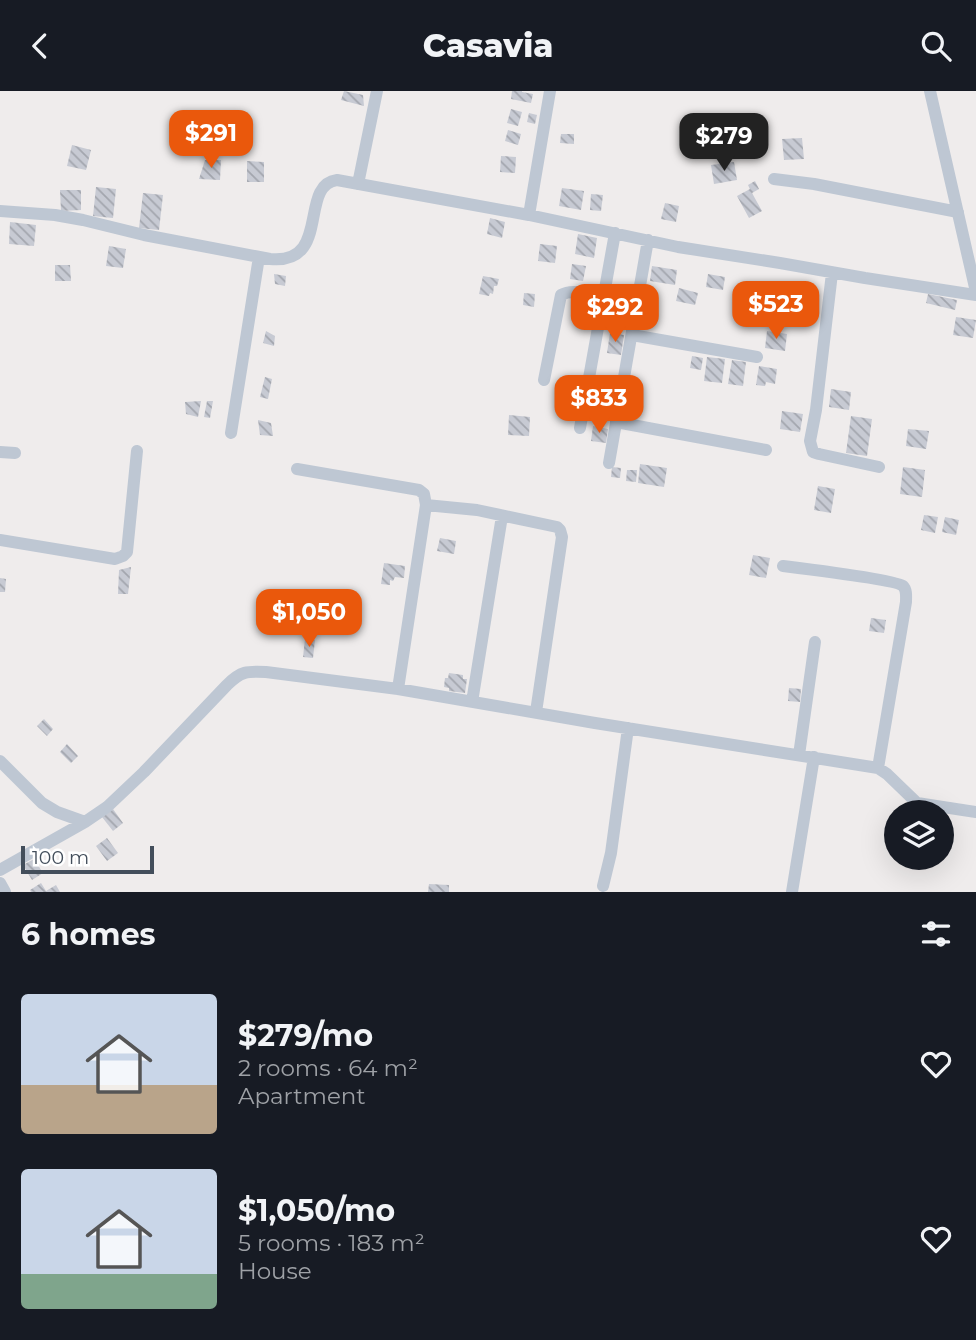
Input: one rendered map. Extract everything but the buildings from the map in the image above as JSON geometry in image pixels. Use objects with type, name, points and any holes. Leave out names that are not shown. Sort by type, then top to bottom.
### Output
[{"type":"street","points":[[358,184],[377,91]]},
{"type":"street","points":[[529,215],[550,91]]},
{"type":"street","points":[[0,211],[55,215],[278,260],[293,257],[308,240],[320,193],[324,185],[337,180],[529,215],[700,251],[976,293],[930,91]]},
{"type":"street","points":[[774,179],[814,184],[958,212]]},
{"type":"street","points":[[580,428],[615,233]]},
{"type":"street","points":[[609,463],[648,240]]},
{"type":"street","points":[[231,433],[259,257]]},
{"type":"street","points":[[832,273],[811,446],[814,452],[819,454],[880,467]]},
{"type":"street","points":[[544,380],[561,295],[571,291],[603,297]]},
{"type":"street","points":[[632,335],[757,356]]},
{"type":"street","points":[[616,422],[765,450]]},
{"type":"street","points":[[0,540],[114,559],[123,556],[127,551],[137,451]]},
{"type":"street","points":[[0,452],[15,453]]},
{"type":"street","points":[[297,469],[419,490],[424,494],[426,505],[398,689]]},
{"type":"street","points":[[426,505],[465,508],[557,527],[562,534],[536,712]]},
{"type":"street","points":[[472,702],[502,516]]},
{"type":"street","points":[[783,566],[876,579],[904,587],[906,602],[878,768]]},
{"type":"street","points":[[799,755],[815,642]]},
{"type":"street","points":[[0,870],[107,807],[227,685],[241,673],[248,671],[398,689],[878,768],[887,773],[917,803],[976,812]]},
{"type":"street","points":[[603,887],[611,853],[628,728]]},
{"type":"street","points":[[792,892],[814,757]]},
{"type":"street","points":[[0,761],[43,803],[57,812],[85,822]]},
{"type":"street","points":[[0,884],[5,892]]}]
